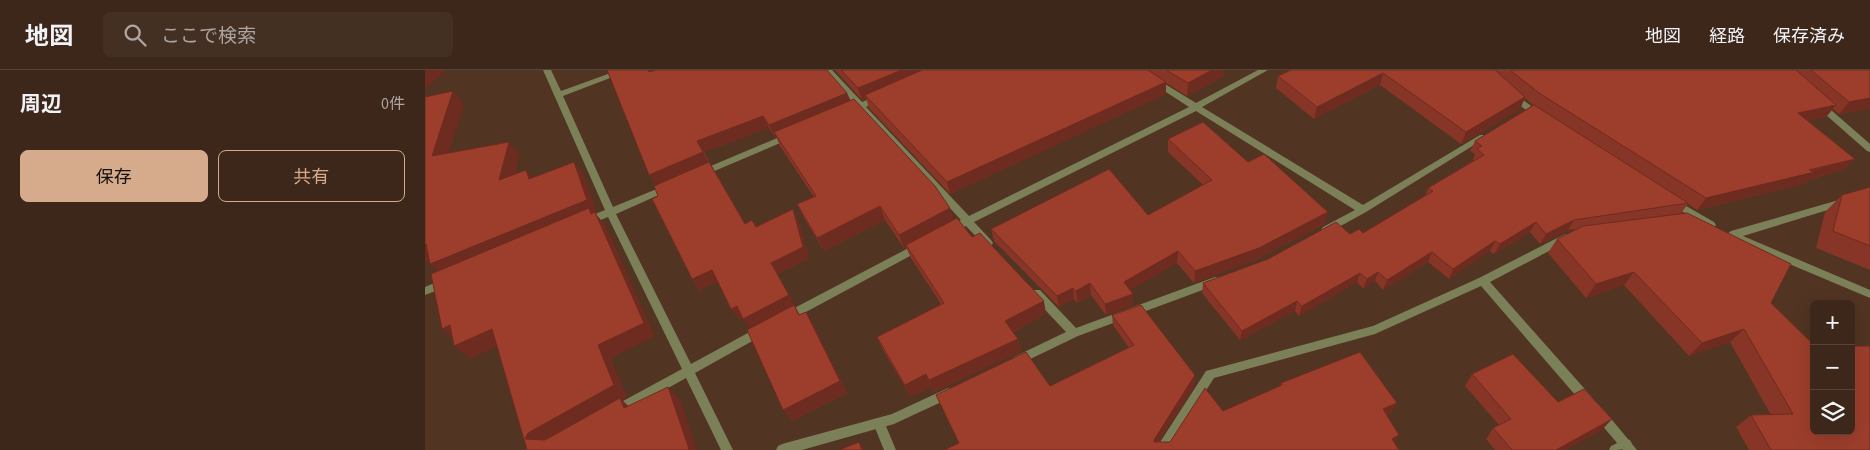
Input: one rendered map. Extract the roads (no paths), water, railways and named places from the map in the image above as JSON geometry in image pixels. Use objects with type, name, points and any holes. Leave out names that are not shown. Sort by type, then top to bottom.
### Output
[{"type":"street","points":[[547,70],[610,212],[727,450]]},
{"type":"street","points":[[558,94],[627,70]]},
{"type":"street","points":[[827,70],[993,249]]},
{"type":"street","points":[[1137,70],[1363,210]]},
{"type":"street","points":[[605,417],[687,370],[967,221],[1196,107],[1264,70]]},
{"type":"street","points":[[1503,87],[1525,112],[1545,120]]},
{"type":"street","points":[[843,113],[886,95]]},
{"type":"street","points":[[1814,100],[1870,149]]},
{"type":"street","points":[[690,178],[798,132]]},
{"type":"street","points":[[1313,237],[1363,210],[1488,135]]},
{"type":"street","points":[[575,227],[673,186]]},
{"type":"street","points":[[1733,236],[1870,194]]},
{"type":"street","points":[[1667,198],[1733,236],[1870,294]]},
{"type":"street","points":[[1679,221],[1699,218]]},
{"type":"street","points":[[1161,450],[1210,374],[1375,330],[1483,281],[1571,235]]},
{"type":"street","points":[[1011,363],[1074,333],[1225,278]]},
{"type":"street","points":[[425,291],[451,280]]},
{"type":"street","points":[[1483,281],[1628,447],[1615,450]]},
{"type":"street","points":[[1027,284],[1074,333]]},
{"type":"street","points":[[782,450],[894,419],[957,389]]},
{"type":"street","points":[[879,423],[890,450]]}]
